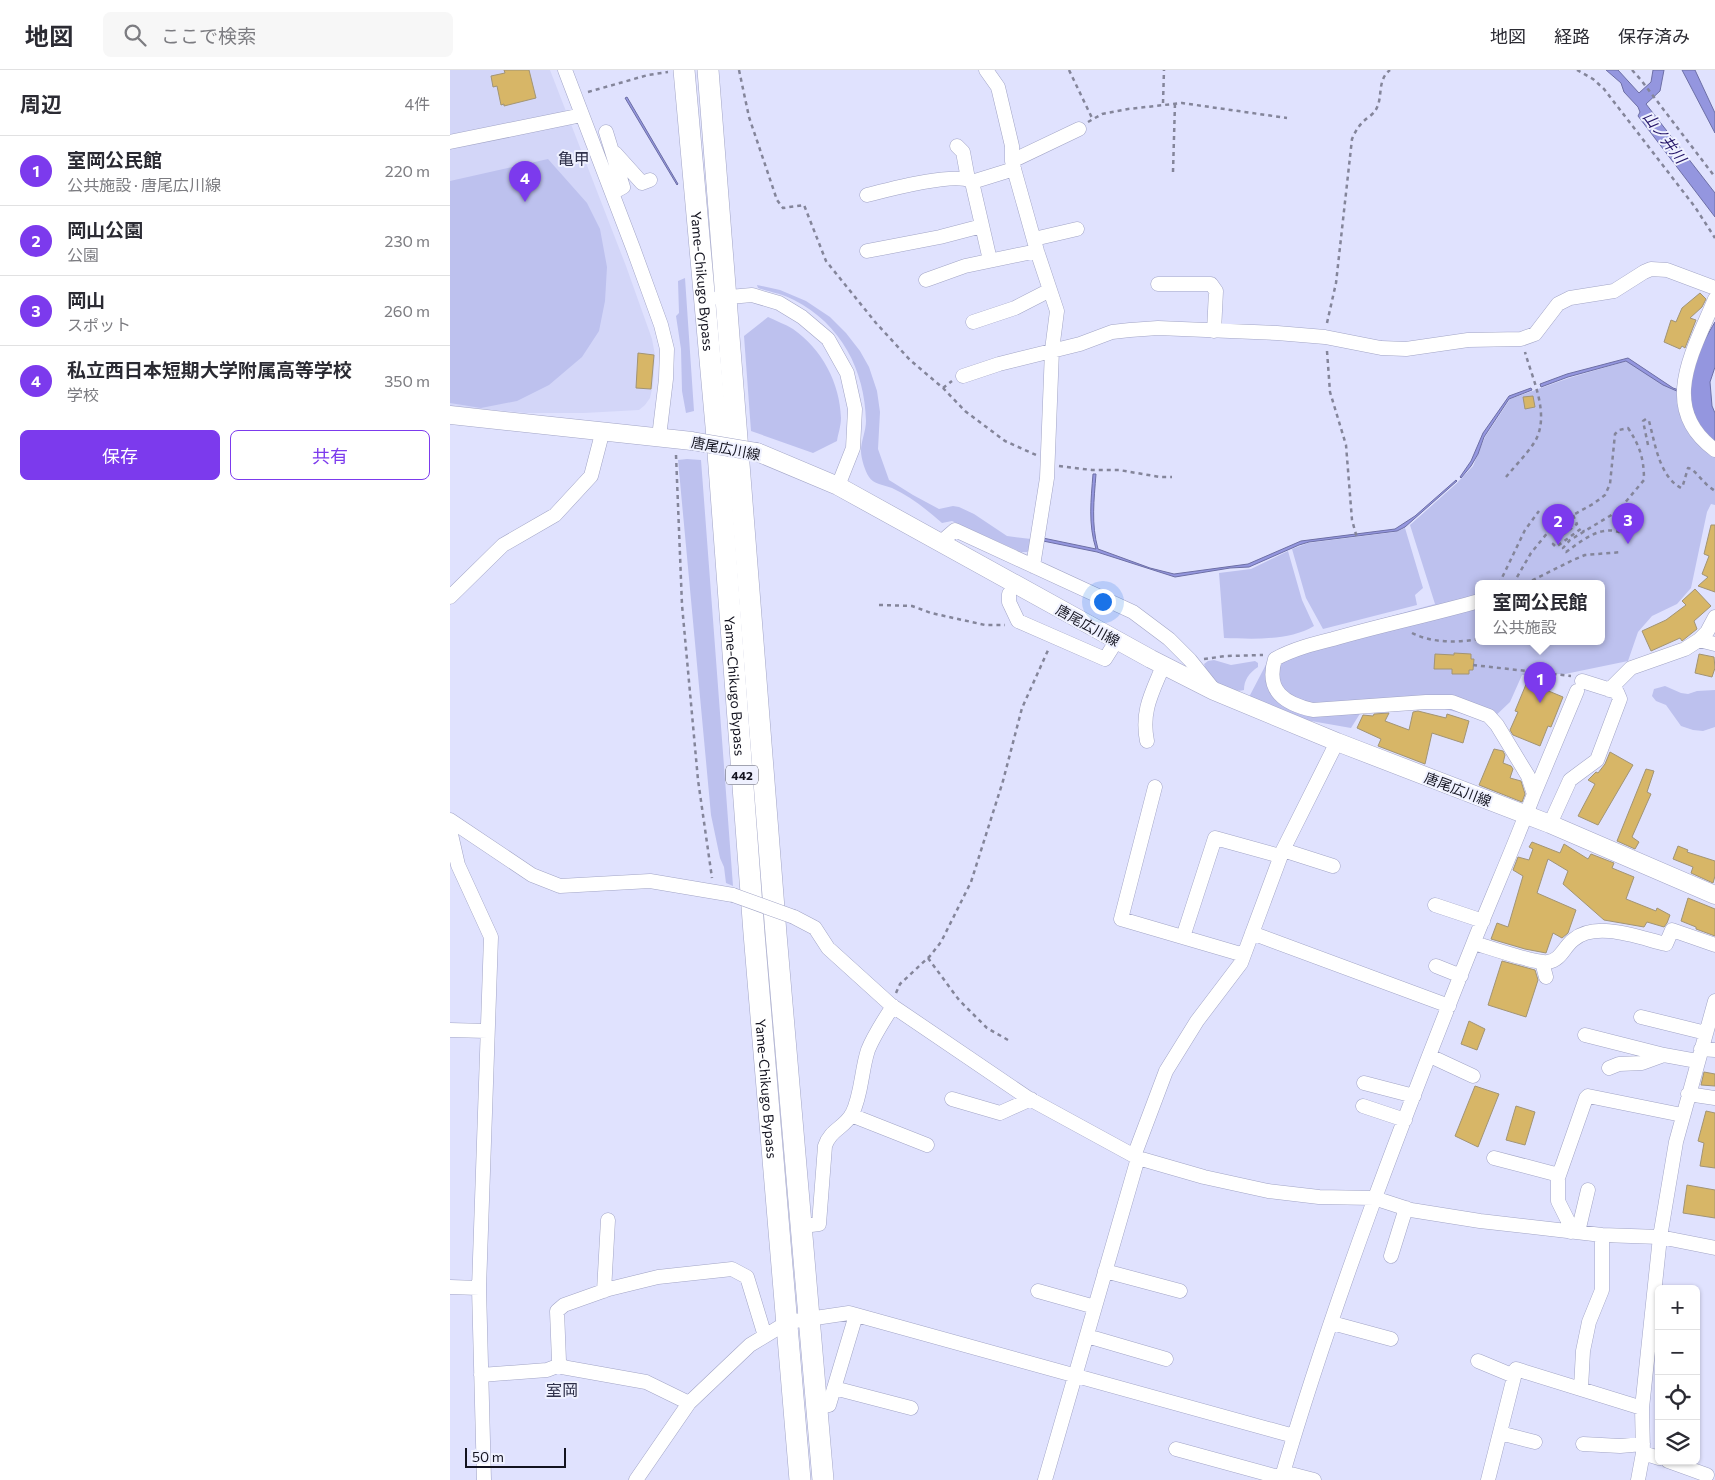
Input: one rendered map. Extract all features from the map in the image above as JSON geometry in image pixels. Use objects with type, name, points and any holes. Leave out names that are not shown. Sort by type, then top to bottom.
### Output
[{"type":"highway","name":"Yame-Chikugo Bypass","points":[[708,70],[776,934],[823,1480]]},
{"type":"highway","name":"Yame-Chikugo Bypass","points":[[677,71],[704,300],[717,446],[800,1480]]},
{"type":"main road","name":"唐尾広川線","points":[[450,415],[692,440],[758,452],[838,486],[1163,666],[1214,691],[1336,742],[1550,824],[1715,895]]},
{"type":"street","points":[[564,70],[661,325],[667,349],[666,379],[659,437]]},
{"type":"street","points":[[986,70],[998,87],[1012,146],[1013,165],[1057,311],[1052,350],[1046,460],[1047,478],[1033,566]]},
{"type":"street","points":[[450,142],[582,115]]},
{"type":"street","points":[[867,194],[910,184],[953,178],[970,180],[1013,165],[1079,129]]},
{"type":"street","points":[[606,132],[623,187],[612,193]]},
{"type":"street","points":[[957,146],[963,152],[990,260]]},
{"type":"street","points":[[611,149],[642,183],[650,180]]},
{"type":"street","points":[[867,251],[940,237],[982,226]]},
{"type":"street","points":[[926,280],[965,266],[1036,245],[1077,229]]},
{"type":"street","points":[[957,379],[999,364],[1080,344],[1112,332],[1158,328],[1326,337],[1381,348],[1406,349],[1468,340],[1522,339],[1535,334],[1558,304],[1570,298],[1614,291],[1651,269],[1667,270],[1715,288]]},
{"type":"street","points":[[1158,284],[1211,284],[1216,292],[1214,331]]},
{"type":"street","points":[[973,322],[1015,308],[1050,290]]},
{"type":"street","points":[[704,300],[752,295],[779,302],[802,317],[828,339],[847,372],[855,409],[853,448],[838,486]]},
{"type":"street","points":[[1715,299],[1686,369],[1683,387],[1683,401],[1687,416],[1698,436],[1715,450]]},
{"type":"street","points":[[450,597],[503,544],[555,515],[590,476],[603,430]]},
{"type":"street","points":[[940,543],[955,530],[1133,612],[1170,639],[1190,660],[1214,691]]},
{"type":"street","points":[[1009,594],[1009,602],[1018,621],[1053,638],[1105,659],[1117,640]]},
{"type":"street","points":[[1475,602],[1290,651],[1275,659],[1271,671],[1274,684],[1277,692],[1286,701],[1298,707],[1313,710],[1452,702],[1490,716],[1528,776],[1534,794]]},
{"type":"street","points":[[1609,690],[1631,668],[1686,649],[1707,632],[1715,617]]},
{"type":"street","points":[[1699,640],[1715,644]]},
{"type":"street","points":[[1147,741],[1144,726],[1146,711],[1163,666]]},
{"type":"street","points":[[1282,1477],[1374,1198],[1578,683],[1618,692],[1620,698],[1597,760],[1570,780],[1550,824]]},
{"type":"street","points":[[1045,1480],[1136,1157],[1166,1071],[1197,1021],[1241,963],[1282,853],[1336,742]]},
{"type":"street","points":[[1155,787],[1121,919],[1244,955]]},
{"type":"street","points":[[450,820],[532,875],[560,886],[650,881],[733,895],[794,917],[815,928],[828,948],[892,1006],[1031,1099],[1136,1157],[1204,1177],[1268,1191],[1319,1197],[1374,1198],[1406,1208],[1480,1221],[1602,1235],[1660,1236],[1715,1248]]},
{"type":"street","points":[[450,830],[458,865],[491,937],[479,1288],[484,1480]]},
{"type":"street","points":[[1183,937],[1215,838],[1333,866]]},
{"type":"street","points":[[1435,905],[1483,921]]},
{"type":"street","points":[[1474,943],[1542,962],[1552,961],[1560,956],[1573,940],[1593,930],[1613,932],[1666,944],[1672,930],[1715,945]]},
{"type":"street","points":[[1252,933],[1449,1006]]},
{"type":"street","points":[[1542,962],[1546,978]]},
{"type":"street","points":[[1436,966],[1461,976]]},
{"type":"street","points":[[1638,1480],[1643,1449],[1642,1408],[1660,1236],[1682,1115],[1705,1053],[1706,1033],[1715,1001]]},
{"type":"street","points":[[810,1225],[818,1224],[825,1146],[828,1137],[846,1122],[851,1115],[856,1104],[868,1051],[892,1006]]},
{"type":"street","points":[[1642,1017],[1706,1033]]},
{"type":"street","points":[[450,1030],[488,1031]]},
{"type":"street","points":[[1585,1035],[1664,1055],[1705,1053]]},
{"type":"street","points":[[1609,1068],[1619,1064],[1642,1063],[1664,1055]]},
{"type":"street","points":[[1430,1056],[1473,1076]]},
{"type":"street","points":[[1364,1083],[1414,1096]]},
{"type":"street","points":[[1689,1092],[1715,1089]]},
{"type":"street","points":[[1689,1092],[1715,1098]]},
{"type":"street","points":[[1574,1232],[1558,1201],[1559,1175],[1586,1098],[1588,1096],[1682,1115]]},
{"type":"street","points":[[952,1100],[1000,1113],[1031,1099]]},
{"type":"street","points":[[1362,1106],[1405,1120]]},
{"type":"street","points":[[851,1115],[928,1145]]},
{"type":"street","points":[[1494,1158],[1559,1175]]},
{"type":"street","points":[[1574,1232],[1588,1190]]},
{"type":"street","points":[[1391,1256],[1406,1208]]},
{"type":"street","points":[[604,1291],[608,1220]]},
{"type":"street","points":[[1581,1388],[1583,1351],[1589,1322],[1602,1290],[1602,1235]]},
{"type":"street","points":[[689,1403],[646,1382],[562,1368],[559,1363],[557,1311],[564,1305],[604,1291],[658,1277],[732,1269],[747,1277],[766,1336]]},
{"type":"street","points":[[1105,1271],[1180,1291]]},
{"type":"street","points":[[450,1287],[479,1288]]},
{"type":"street","points":[[1038,1291],[1095,1307]]},
{"type":"street","points":[[636,1480],[689,1403],[750,1345],[788,1322],[849,1313],[1294,1436]]},
{"type":"street","points":[[825,1406],[829,1405],[856,1315]]},
{"type":"street","points":[[1332,1323],[1391,1340]]},
{"type":"street","points":[[1087,1336],[1166,1359]]},
{"type":"street","points":[[1478,1361],[1514,1376]]},
{"type":"street","points":[[481,1375],[547,1370],[559,1363]]},
{"type":"street","points":[[1488,1480],[1516,1369],[1642,1408]]},
{"type":"street","points":[[834,1388],[911,1408]]},
{"type":"street","points":[[1500,1433],[1535,1442]]},
{"type":"street","points":[[1583,1444],[1643,1449],[1655,1456]]},
{"type":"street","points":[[1176,1449],[1282,1477],[1314,1480]]},
{"type":"street","points":[[1679,1465],[1707,1475]]},
{"type":"path","points":[[739,70],[749,117],[777,200],[783,208],[804,205],[826,261],[876,323],[910,360],[943,388],[965,411],[1005,441],[1059,466],[1092,470],[1119,470],[1160,477],[1172,477]]},
{"type":"path","points":[[1069,70],[1092,118]]},
{"type":"path","points":[[1163,104],[1164,70]]},
{"type":"path","points":[[1357,538],[1352,520],[1346,445],[1330,392],[1326,337],[1336,283],[1352,139],[1356,128],[1375,112],[1379,102],[1383,78],[1390,70]]},
{"type":"path","points":[[1577,70],[1593,79],[1604,89],[1696,207],[1715,238]]},
{"type":"path","points":[[1632,70],[1715,177]]},
{"type":"path","points":[[575,96],[648,75],[677,71]]},
{"type":"path","points":[[1079,129],[1092,118],[1128,109],[1175,103],[1287,118]]},
{"type":"path","points":[[1174,172],[1175,103]]},
{"type":"path","points":[[1506,477],[1534,443],[1539,431],[1542,411],[1522,339]]},
{"type":"path","points":[[943,388],[957,379]]},
{"type":"path","points":[[1648,445],[1643,421],[1646,419],[1649,421],[1662,468],[1677,486],[1681,488],[1683,485],[1688,468],[1692,469],[1715,490]]},
{"type":"path","points":[[1515,580],[1531,553],[1553,526],[1593,504],[1605,495],[1610,484],[1615,434],[1619,430],[1628,428],[1644,460],[1644,480],[1618,511],[1570,540],[1563,548],[1566,552],[1600,530],[1619,531],[1624,534]]},
{"type":"path","points":[[676,454],[682,605],[698,780],[714,892]]},
{"type":"path","points":[[1500,580],[1525,530],[1539,511]]},
{"type":"path","points":[[1573,515],[1577,524],[1553,544],[1556,547],[1582,528],[1584,532]]},
{"type":"path","points":[[1534,580],[1585,555],[1622,552]]},
{"type":"path","points":[[878,605],[912,606],[931,613],[985,625],[1009,626],[1022,623]]},
{"type":"path","points":[[1398,622],[1400,626],[1422,638],[1447,641],[1475,639]]},
{"type":"path","points":[[892,1006],[900,984],[928,958],[941,942],[971,882],[1003,781],[1022,708],[1053,638]]},
{"type":"path","points":[[1190,660],[1262,655],[1275,659]]},
{"type":"path","points":[[1473,665],[1578,683]]},
{"type":"path","points":[[928,958],[966,1007],[987,1028],[1008,1040]]},
{"type":"shaded area","points":[[450,70],[550,70],[626,266],[652,339],[655,355],[653,385],[650,398],[639,410],[584,413],[526,413],[450,406]]},
{"type":"shaded area","points":[[548,159],[587,203],[600,229],[607,267],[605,301],[599,331],[582,357],[549,385],[517,401],[481,408],[450,403],[450,181]]},
{"type":"shaded area","points":[[685,278],[694,411],[686,413],[682,391],[681,349],[676,316],[679,313],[678,281]]},
{"type":"shaded area","points":[[757,285],[780,290],[806,301],[830,317],[860,351],[869,367],[877,391],[880,412],[878,449],[889,480],[939,509],[953,506],[959,507],[974,514],[1007,536],[1031,539],[1034,545],[1027,552],[1021,552],[952,521],[942,523],[906,495],[876,483],[871,479],[862,461],[861,454],[866,425],[865,402],[861,384],[847,350],[837,335],[811,310],[790,298],[758,288]]},
{"type":"shaded area","points":[[768,317],[793,329],[813,346],[828,368],[837,392],[841,424],[837,441],[813,453],[751,431],[744,336]]},
{"type":"shaded area","points":[[1627,361],[1679,393],[1715,454],[1715,505],[1711,504],[1707,512],[1691,588],[1677,604],[1652,616],[1638,632],[1628,661],[1565,674],[1522,675],[1510,702],[1490,721],[1441,708],[1361,712],[1351,728],[1294,718],[1248,699],[1272,653],[1283,647],[1435,604],[1410,525],[1473,466],[1485,437],[1510,399],[1569,378]]},
{"type":"shaded area","points":[[678,460],[701,460],[733,886],[726,883],[711,815]]},
{"type":"shaded area","points":[[1405,528],[1423,588],[1415,595],[1417,605],[1323,629],[1306,598],[1292,549],[1308,543],[1395,532]]},
{"type":"shaded area","points":[[1288,551],[1302,600],[1314,626],[1282,637],[1259,639],[1224,638],[1219,573],[1251,569]]},
{"type":"shaded area","points":[[1214,660],[1231,665],[1255,661],[1258,663],[1258,667],[1248,677],[1244,690],[1236,691],[1215,682],[1209,676],[1204,664]]},
{"type":"shaded area","points":[[1665,686],[1688,694],[1697,691],[1715,690],[1715,727],[1703,731],[1681,726],[1666,705],[1656,701],[1652,696],[1654,689]]},
{"type":"water","name":"山ノ井川","points":[[1606,70],[1618,70],[1639,93],[1651,82],[1653,70],[1664,70],[1660,91],[1646,104],[1715,193],[1715,217],[1638,116],[1640,112],[1638,107],[1624,92],[1621,83]]},
{"type":"water","points":[[1682,70],[1695,70],[1715,113],[1715,133]]},
{"type":"water","points":[[627,97],[678,184],[677,185],[625,98]]},
{"type":"water","points":[[1715,322],[1715,367],[1710,382],[1712,406],[1715,413],[1715,446],[1695,415],[1690,385],[1698,354]]},
{"type":"water","points":[[1628,358],[1679,390],[1679,392],[1663,385],[1626,361],[1568,377],[1541,387],[1540,384],[1567,374]]},
{"type":"water","points":[[1531,388],[1532,390],[1509,399],[1484,437],[1471,466],[1461,478],[1471,461],[1483,433],[1509,396]]},
{"type":"water","points":[[1093,474],[1096,474],[1094,521],[1098,549],[1150,568],[1174,574],[1248,564],[1301,541],[1395,529],[1415,516],[1457,481],[1405,527],[1397,531],[1309,542],[1249,567],[1230,568],[1175,577],[1097,552],[1043,541],[1043,538],[1096,549],[1091,521]]},
{"type":"building","points":[[504,70],[529,70],[536,98],[504,106],[504,104],[501,105],[497,86],[493,87],[491,76],[505,73]]},
{"type":"building","points":[[1700,293],[1706,299],[1702,307],[1690,318],[1696,320],[1685,348],[1682,346],[1680,349],[1664,342],[1671,320],[1676,322],[1682,308]]},
{"type":"building","points":[[638,353],[654,355],[651,389],[636,388]]},
{"type":"building","points":[[1533,396],[1535,407],[1525,409],[1523,397]]},
{"type":"building","points":[[1711,525],[1715,525],[1715,592],[1698,586],[1708,577],[1702,574],[1709,556],[1704,554]]},
{"type":"building","points":[[1695,589],[1711,606],[1694,621],[1697,629],[1682,641],[1680,638],[1651,651],[1642,631],[1666,620],[1686,605],[1682,601]]},
{"type":"building","points":[[1454,653],[1471,654],[1471,659],[1474,659],[1473,670],[1469,670],[1469,674],[1452,674],[1452,669],[1434,669],[1435,654],[1454,655]]},
{"type":"building","points":[[1699,654],[1714,657],[1715,668],[1712,677],[1695,673]]},
{"type":"building","points":[[1527,682],[1563,697],[1551,727],[1548,726],[1540,746],[1513,735],[1510,730],[1518,712],[1515,711]]},
{"type":"building","points":[[1418,711],[1446,718],[1447,714],[1469,721],[1463,743],[1432,733],[1425,764],[1378,746],[1381,739],[1357,728],[1363,715],[1373,716],[1374,714],[1389,713],[1385,721],[1409,730],[1413,712]]},
{"type":"building","points":[[1494,749],[1503,751],[1505,755],[1503,763],[1511,766],[1513,769],[1510,778],[1521,781],[1525,794],[1522,802],[1479,785]]},
{"type":"building","points":[[1610,752],[1633,765],[1598,825],[1578,816],[1595,784],[1588,780],[1596,772],[1598,773],[1605,764]]},
{"type":"building","points":[[1646,769],[1654,771],[1647,792],[1651,794],[1632,837],[1639,842],[1635,849],[1617,841]]},
{"type":"building","points":[[1532,842],[1560,853],[1564,844],[1588,859],[1591,854],[1614,863],[1612,868],[1634,877],[1626,899],[1656,911],[1657,908],[1670,915],[1667,923],[1664,927],[1647,922],[1644,927],[1604,920],[1563,884],[1568,871],[1548,859],[1537,893],[1576,910],[1568,933],[1562,938],[1553,933],[1546,953],[1491,939],[1497,923],[1508,927],[1523,876],[1513,870],[1518,857],[1529,860],[1533,849],[1529,847]]},
{"type":"building","points":[[1678,846],[1688,850],[1687,852],[1715,861],[1713,883],[1691,873],[1693,867],[1673,859]]},
{"type":"building","points":[[1688,898],[1715,909],[1715,936],[1681,921]]},
{"type":"building","points":[[1502,961],[1535,970],[1538,980],[1526,1017],[1488,1005]]},
{"type":"building","points":[[1469,1021],[1485,1029],[1477,1050],[1461,1044]]},
{"type":"building","points":[[1704,1072],[1715,1074],[1715,1086],[1701,1085]]},
{"type":"building","points":[[1475,1086],[1499,1094],[1478,1147],[1455,1136]]},
{"type":"building","points":[[1516,1106],[1535,1112],[1525,1145],[1506,1140]]},
{"type":"building","points":[[1706,1111],[1715,1113],[1715,1168],[1700,1166],[1704,1143],[1698,1141]]},
{"type":"building","points":[[1687,1185],[1715,1190],[1715,1218],[1683,1213]]},
{"type":"place","name":"私立西日本短期大学附属高等学校","points":[[525,202]]},
{"type":"place","name":"岡山","points":[[1628,544]]},
{"type":"place","name":"岡山公園","points":[[1558,545]]},
{"type":"place","name":"室岡公民館","points":[[1540,703]]},
{"type":"district","name":"亀甲","points":[[574,158]]},
{"type":"district","name":"室岡","points":[[562,1389]]}]
